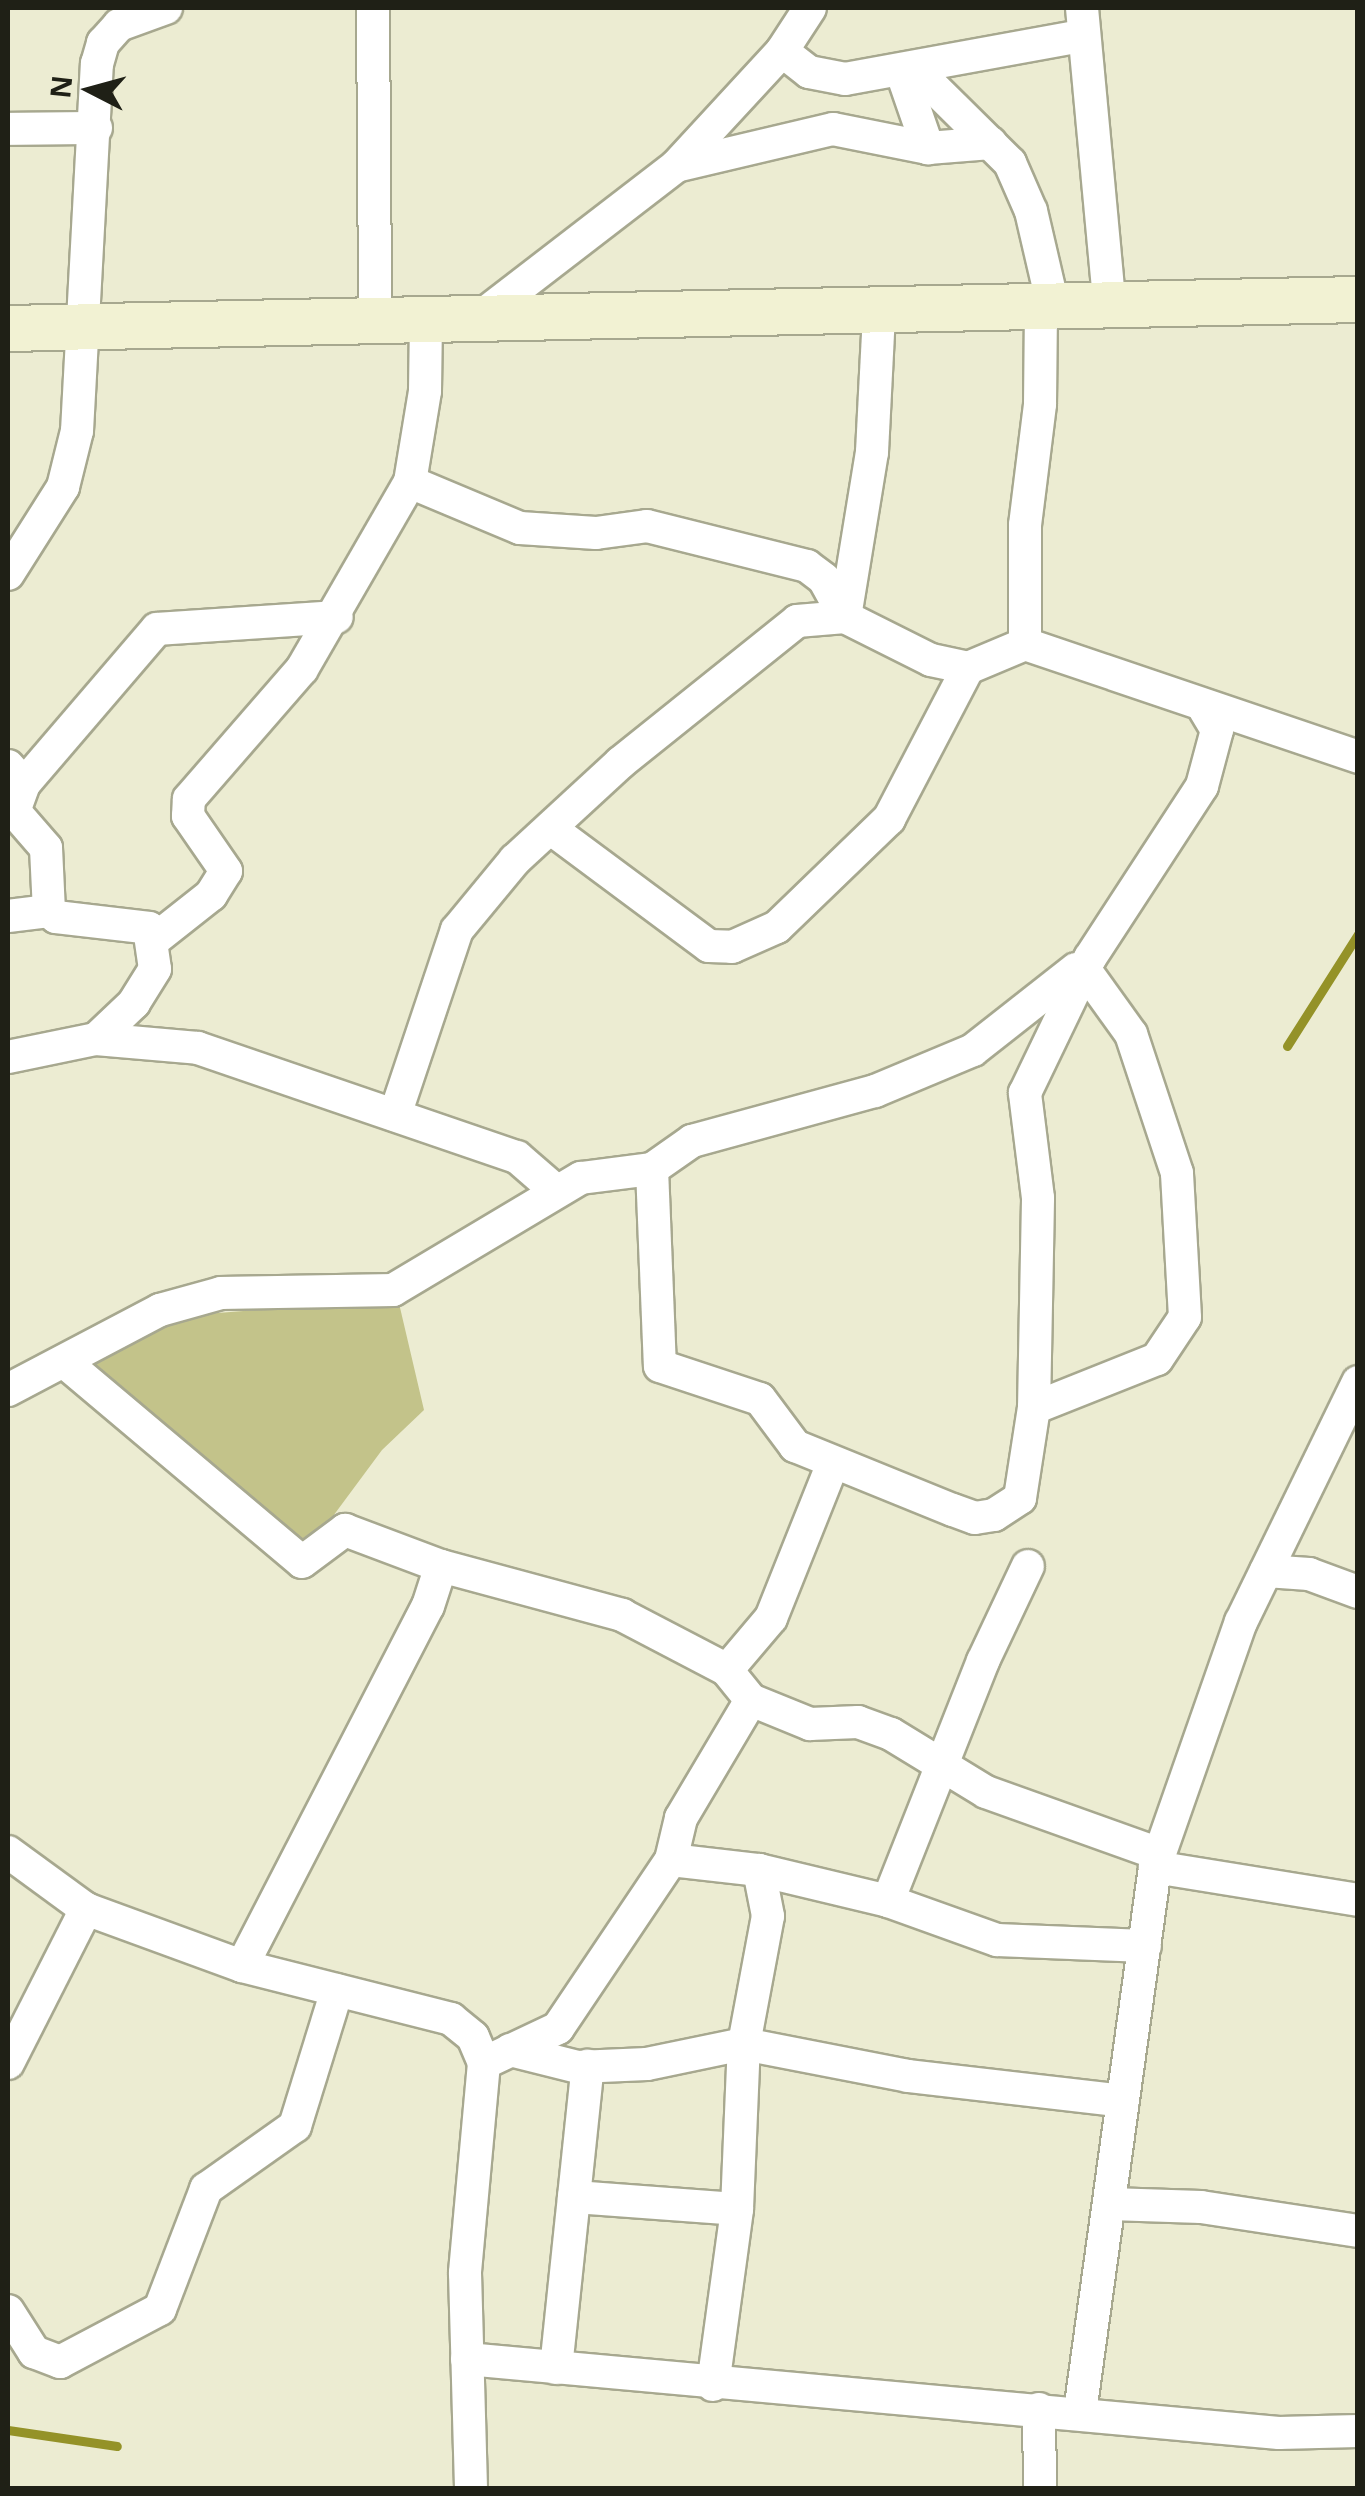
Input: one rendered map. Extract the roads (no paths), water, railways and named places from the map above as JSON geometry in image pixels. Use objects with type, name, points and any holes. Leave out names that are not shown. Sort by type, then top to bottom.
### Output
[{"type":"main road","points":[[8,328],[880,314],[1358,299]]},
{"type":"street","points":[[8,574],[63,487],[76,431],[103,43],[119,25],[166,8]]},
{"type":"street","points":[[373,8],[375,323]]},
{"type":"street","points":[[474,321],[676,166],[782,52],[810,8]]},
{"type":"street","points":[[782,52],[809,72],[845,78],[907,69],[1082,22],[1091,56],[1110,308]]},
{"type":"street","points":[[907,69],[1010,164],[1031,210],[1048,310],[1025,525],[1025,644]]},
{"type":"street","points":[[907,69],[928,148]]},
{"type":"street","points":[[8,129],[96,128]]},
{"type":"street","points":[[676,166],[833,129],[928,148],[991,143]]},
{"type":"street","points":[[845,618],[872,452],[880,314]]},
{"type":"street","points":[[154,940],[212,895],[226,871],[188,816],[189,799],[302,668],[337,618],[410,482],[425,392],[426,322]]},
{"type":"street","points":[[410,482],[520,528],[596,533],[647,526],[807,566],[824,579],[845,618]]},
{"type":"street","points":[[96,1038],[134,1004],[155,969],[154,940],[149,928],[137,924],[56,918],[49,911],[46,848],[14,811],[16,775],[156,629],[337,618]]},
{"type":"street","points":[[394,1115],[456,930],[550,828],[797,621],[845,618],[931,660],[968,668],[1025,644],[1204,710],[1358,757]]},
{"type":"street","points":[[550,828],[709,946],[732,947],[777,927],[888,819],[968,668]]},
{"type":"street","points":[[652,1170],[660,1366],[760,1399],[795,1446],[975,1518],[994,1515],[1020,1498],[1034,1408],[1038,1198],[1036,1136],[1025,1093],[1088,964],[1202,786],[1217,730],[1204,710]]},
{"type":"street","points":[[8,916],[49,911]]},
{"type":"street","points":[[8,1390],[67,1364],[160,1310],[221,1293],[393,1290],[554,1190],[581,1178],[652,1170],[692,1141],[874,1091],[974,1050],[1088,964]]},
{"type":"street","points":[[1034,1408],[1157,1359],[1185,1317],[1177,1173],[1131,1034],[1088,964]]},
{"type":"street","points":[[8,1058],[96,1038],[198,1048],[518,1157],[554,1190]]},
{"type":"street","points":[[67,1364],[302,1562],[346,1530],[441,1566],[622,1615],[726,1670],[751,1700],[810,1724],[858,1722],[986,1792],[1157,1861],[1358,1900]]},
{"type":"street","points":[[1080,2412],[1157,1861],[1199,1730],[1266,1571],[1358,1382]]},
{"type":"street","points":[[726,1670],[771,1618],[833,1463]]},
{"type":"street","points":[[242,1966],[428,1606],[441,1566]]},
{"type":"street","points":[[888,1901],[1028,1566]]},
{"type":"street","points":[[1266,1571],[1309,1574],[1358,1592]]},
{"type":"street","points":[[497,2056],[558,2028],[671,1860],[680,1818],[751,1700]]},
{"type":"street","points":[[8,1852],[86,1910],[242,1966],[451,2019],[497,2056],[588,2066],[648,2064],[744,2044],[908,2076],[1123,2100]]},
{"type":"street","points":[[671,1860],[760,1870],[888,1901],[997,1940],[1145,1946]]},
{"type":"street","points":[[713,2384],[737,2209],[744,2044],[768,1916],[760,1870]]},
{"type":"street","points":[[8,2063],[86,1910]]},
{"type":"street","points":[[8,2311],[34,2352],[60,2362],[160,2309],[206,2189],[295,2126],[338,1990]]},
{"type":"street","points":[[470,2488],[465,2272],[497,2056]]},
{"type":"street","points":[[556,2368],[588,2066]]},
{"type":"street","points":[[574,2197],[737,2209]]},
{"type":"street","points":[[1110,2204],[1200,2208],[1358,2232]]},
{"type":"street","points":[[467,2359],[713,2384],[1080,2412],[1279,2434],[1358,2431]]},
{"type":"street","points":[[1039,2409],[1040,2488]]},
{"type":"waterway","points":[[1287,1046],[1358,934]]},
{"type":"waterway","points":[[8,2430],[117,2446]]}]
